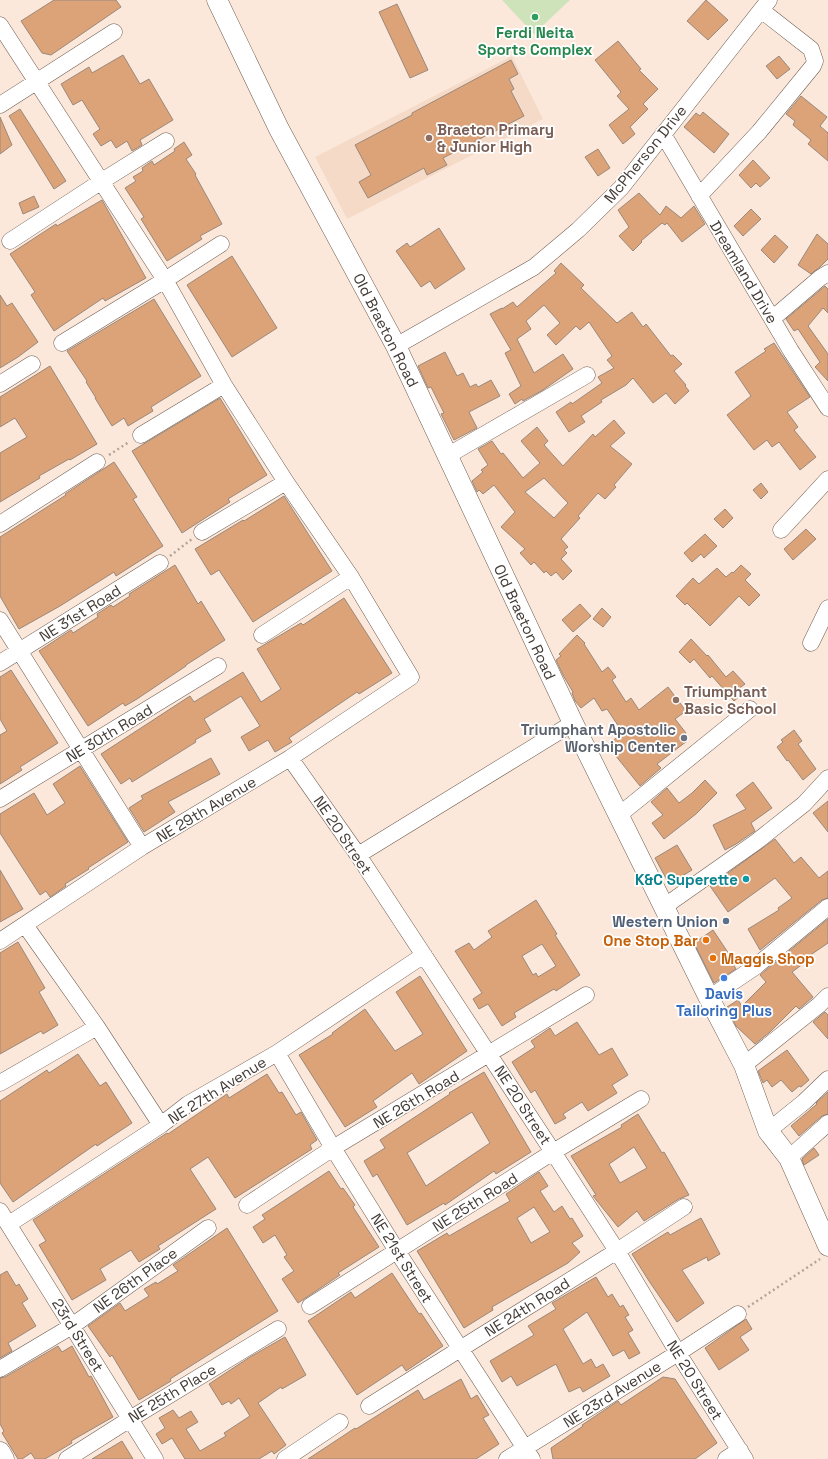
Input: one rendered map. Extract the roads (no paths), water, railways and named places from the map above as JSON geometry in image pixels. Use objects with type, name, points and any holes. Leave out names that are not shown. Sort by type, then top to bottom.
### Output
[{"type":"street","name":"Old Braeton Road","points":[[217,0],[279,130],[396,346],[573,723],[665,906],[709,998],[744,1065],[768,1131],[789,1158],[825,1252]]},
{"type":"street","name":"McPherson Drive","points":[[396,346],[534,267],[578,230],[621,188],[765,5]]},
{"type":"street","points":[[700,196],[759,132],[813,66],[815,61],[811,49],[765,5]]},
{"type":"street","points":[[0,25],[165,280],[224,385],[286,482],[351,577],[262,635]]},
{"type":"street","points":[[0,105],[114,32]]},
{"type":"street","name":"Dreamland Drive","points":[[663,134],[772,319],[825,397]]},
{"type":"street","points":[[10,241],[166,141]]},
{"type":"street","points":[[62,343],[221,244]]},
{"type":"street","points":[[772,319],[820,278],[828,273]]},
{"type":"street","points":[[0,384],[32,364]]},
{"type":"street","points":[[447,456],[587,375]]},
{"type":"street","points":[[141,435],[224,385]]},
{"type":"street","points":[[0,524],[97,462]]},
{"type":"street","points":[[781,530],[828,479]]},
{"type":"street","points":[[202,532],[286,482]]},
{"type":"street","name":"NE 31st Road","points":[[0,663],[160,563]]},
{"type":"street","name":"NE 29th Avenue","points":[[0,941],[142,847],[290,758],[411,677],[351,577]]},
{"type":"street","points":[[812,643],[828,608]]},
{"type":"street","points":[[0,620],[142,847]]},
{"type":"street","name":"NE 30th Road","points":[[0,799],[218,666]]},
{"type":"street","points":[[619,815],[750,709]]},
{"type":"street","points":[[358,855],[573,723]]},
{"type":"street","name":"NE 20 Street","points":[[290,758],[358,855],[553,1152],[617,1251],[678,1353],[742,1455]]},
{"type":"street","points":[[665,906],[756,842],[804,804],[828,778]]},
{"type":"street","points":[[709,998],[755,967],[828,907]]},
{"type":"street","points":[[26,925],[161,1124]]},
{"type":"street","name":"NE 27th Avenue","points":[[4,1217],[161,1124],[188,1104],[276,1053],[424,955]]},
{"type":"street","name":"NE 26th Road","points":[[247,1204],[333,1148],[586,996]]},
{"type":"street","points":[[744,1065],[828,996]]},
{"type":"street","points":[[0,1083],[96,1027]]},
{"type":"street","name":"NE 21st Street","points":[[276,1053],[397,1251],[528,1453]]},
{"type":"street","points":[[768,1131],[804,1102],[828,1079]]},
{"type":"street","name":"NE 25th Road","points":[[310,1306],[553,1152],[641,1099]]},
{"type":"street","points":[[789,1158],[828,1123]]},
{"type":"street","name":"NE 24th Road","points":[[369,1406],[617,1251],[684,1207]]},
{"type":"street","name":"23rd Street","points":[[4,1217],[155,1459]]},
{"type":"street","name":"NE 26th Place","points":[[0,1368],[72,1326],[208,1228]]},
{"type":"street","name":"NE 23rd Avenue","points":[[507,1459],[528,1453],[738,1314]]},
{"type":"street","name":"NE 25th Place","points":[[67,1459],[278,1329]]},
{"type":"street","points":[[285,1459],[340,1422]]},
{"type":"street","points":[[0,1452],[4,1459]]},
{"type":"street","points":[[726,1459],[742,1455]]},
{"type":"place","name":"Ferdi Neita Sports Complex","points":[[535,17]]},
{"type":"place","name":"Braeton Primary & Junior High","points":[[429,138]]},
{"type":"place","name":"Triumphant Basic School","points":[[676,700]]},
{"type":"place","name":"Triumphant Apostolic Worship Center","points":[[684,738]]},
{"type":"place","name":"K&C Superette","points":[[746,879]]},
{"type":"place","name":"Western Union","points":[[726,921]]},
{"type":"place","name":"One Stop Bar","points":[[706,940]]},
{"type":"place","name":"Maggis Shop","points":[[713,958]]},
{"type":"place","name":"Davis Tailoring Plus","points":[[724,978]]}]
